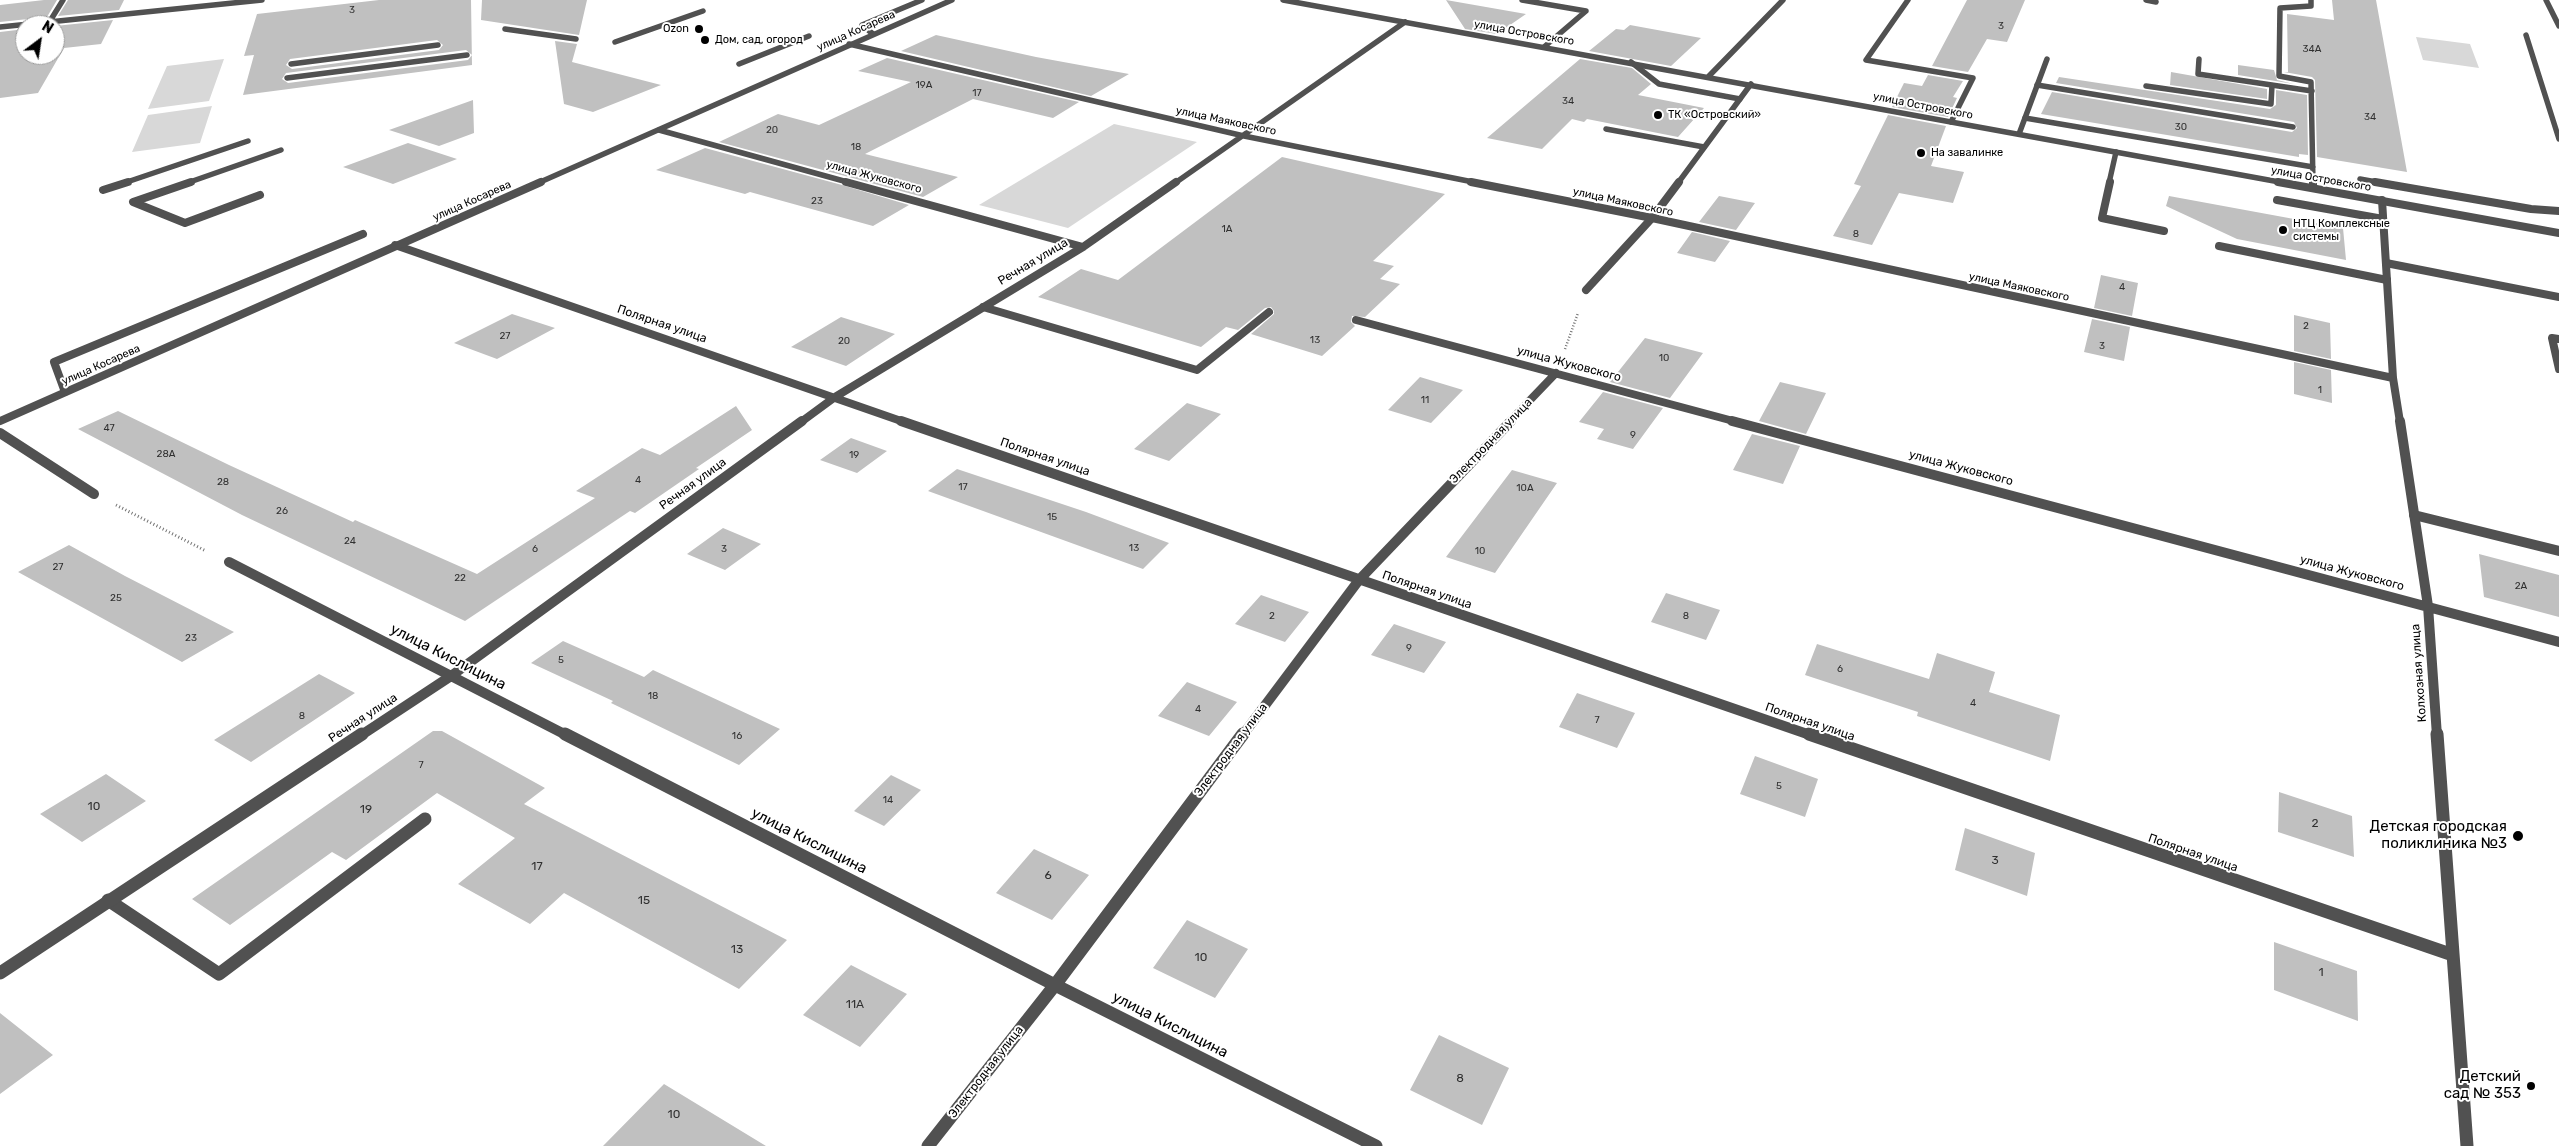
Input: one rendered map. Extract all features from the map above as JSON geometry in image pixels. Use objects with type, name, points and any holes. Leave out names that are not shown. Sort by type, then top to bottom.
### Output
[{"type":"street","points":[[54,15],[63,0]]},
{"type":"street","points":[[65,20],[262,0]]},
{"type":"street","points":[[873,34],[862,25],[922,0]]},
{"type":"street","name":"улица Косарева","points":[[0,421],[952,0]]},
{"type":"street","name":"улица Островского","points":[[1283,0],[1709,76],[2559,233]]},
{"type":"street","points":[[1522,0],[1586,11],[1544,47]]},
{"type":"street","points":[[1709,76],[1783,0]]},
{"type":"street","points":[[1908,0],[1866,60],[1974,78],[1951,122]]},
{"type":"street","points":[[2146,0],[2156,2]]},
{"type":"street","points":[[2311,0],[2311,6],[2280,8],[2279,76],[2311,82],[2313,187]]},
{"type":"street","points":[[2546,0],[2559,26]]},
{"type":"street","points":[[615,42],[703,12]]},
{"type":"street","name":"Речная улица","points":[[0,974],[108,900],[451,676],[835,397],[1082,247],[1244,136],[1405,22]]},
{"type":"street","points":[[0,26],[15,24]]},
{"type":"street","points":[[505,29],[576,39]]},
{"type":"street","points":[[2526,35],[2559,139]]},
{"type":"street","points":[[739,64],[809,36]]},
{"type":"street","name":"улица Маяковского","points":[[849,44],[1244,136],[1652,218],[2393,378]]},
{"type":"street","points":[[291,64],[438,45]]},
{"type":"street","points":[[287,78],[467,55]]},
{"type":"street","points":[[2019,134],[2048,59]]},
{"type":"street","points":[[2198,59],[2198,74],[2312,91]]},
{"type":"street","points":[[1631,62],[1659,84],[1740,99]]},
{"type":"street","points":[[1586,290],[1652,218],[1751,84]]},
{"type":"street","points":[[2037,85],[2293,127]]},
{"type":"street","points":[[2146,86],[2271,104],[2272,85]]},
{"type":"street","points":[[2025,118],[2313,167]]},
{"type":"street","points":[[1606,129],[1704,147]]},
{"type":"street","name":"улица Жуковского","points":[[659,130],[1082,247]]},
{"type":"street","points":[[103,190],[248,141]]},
{"type":"street","points":[[260,195],[185,223],[133,202],[281,150]]},
{"type":"street","points":[[2116,152],[2102,218],[2164,231]]},
{"type":"street","points":[[2360,179],[2531,209],[2559,211]]},
{"type":"street","points":[[2277,200],[2383,219]]},
{"type":"street","name":"Колхозная улица","points":[[2382,200],[2393,378],[2428,606],[2467,1146]]},
{"type":"street","points":[[65,392],[54,362],[363,234]]},
{"type":"street","name":"Полярная улица","points":[[395,246],[1359,580],[2453,955]]},
{"type":"street","points":[[2219,246],[2387,280]]},
{"type":"street","points":[[2386,263],[2559,297]]},
{"type":"street","points":[[984,307],[1197,370],[1269,312]]},
{"type":"street","name":"улица Жуковского","points":[[1356,320],[2559,642]]},
{"type":"street","points":[[2559,339],[2552,338],[2559,369]]},
{"type":"street","name":"Электродная улица","points":[[928,1146],[1055,985],[1359,580],[1556,373]]},
{"type":"street","points":[[0,434],[94,494]]},
{"type":"street","points":[[2414,515],[2559,551]]},
{"type":"street","name":"улица Кислицина","points":[[229,562],[1055,985],[1376,1146]]},
{"type":"street","points":[[108,900],[219,974],[425,819]]},
{"type":"path","points":[[1556,373],[1586,290]]},
{"type":"path","points":[[94,494],[229,562]]},
{"type":"shaded area","points":[[2416,37],[2470,44],[2479,68],[2423,60]]},
{"type":"shaded area","points":[[224,59],[209,101],[148,109],[167,66]]},
{"type":"shaded area","points":[[212,106],[200,143],[132,152],[148,115]]},
{"type":"shaded area","points":[[1114,124],[1197,142],[1068,228],[979,205]]},
{"type":"building","points":[[57,0],[48,15],[15,15],[15,20],[0,22],[0,5]]},
{"type":"building","points":[[68,0],[124,0],[119,10],[59,15]]},
{"type":"building","points":[[379,0],[471,0],[472,55],[472,65],[243,95],[254,55],[244,56],[257,14]],"holes":[[[437,40],[443,45],[439,50],[292,69],[286,65],[290,59]],[[466,50],[472,55],[468,60],[288,83],[282,79],[286,73]]]},
{"type":"building","points":[[482,0],[587,0],[579,35],[481,20]]},
{"type":"building","points":[[1446,0],[1526,14],[1497,34],[1465,29]]},
{"type":"building","points":[[1967,0],[2025,0],[2007,42],[1987,39],[1968,72],[1932,66]]},
{"type":"building","points":[[2332,0],[2376,0],[2407,172],[2317,157],[2315,80],[2312,77],[2284,72],[2288,72],[2287,14],[2334,20]]},
{"type":"building","points":[[113,20],[101,44],[65,48],[65,25]]},
{"type":"building","points":[[1630,25],[1701,38],[1671,66],[1589,51],[1616,29],[1624,30]]},
{"type":"building","points":[[15,30],[15,65],[54,65],[38,93],[0,98],[0,32]]},
{"type":"building","points":[[936,35],[1036,57],[1129,74],[1091,96],[901,51]]},
{"type":"building","points":[[555,41],[577,44],[572,62],[661,85],[593,112],[564,104]]},
{"type":"building","points":[[887,58],[1079,102],[1053,118],[973,99],[865,154],[958,177],[923,197],[719,142],[778,114],[819,125],[911,82],[858,71]]},
{"type":"building","points":[[1580,59],[1632,68],[1651,84],[1638,95],[1704,108],[1678,137],[1587,119],[1584,122],[1572,119],[1542,149],[1487,138]]},
{"type":"building","points":[[2238,65],[2274,70],[2277,80],[2294,84],[2238,75]]},
{"type":"building","points":[[2171,72],[2267,89],[2267,99],[2170,85]]},
{"type":"building","points":[[1928,75],[1963,81],[1953,97],[1957,98],[1948,117],[1892,107],[1904,83],[1922,86]]},
{"type":"building","points":[[2059,77],[2270,109],[2276,105],[2276,90],[2307,95],[2308,155],[2299,154],[2299,157],[2041,114],[2052,92],[2292,132],[2297,128],[2294,122],[2056,83]]},
{"type":"building","points":[[473,100],[474,133],[439,146],[389,130]]},
{"type":"building","points":[[1888,115],[1946,126],[1931,166],[1964,172],[1953,203],[1899,193],[1872,245],[1833,236],[1861,186],[1854,184]]},
{"type":"building","points":[[408,143],[457,159],[393,184],[343,167]]},
{"type":"building","points":[[705,148],[909,205],[873,226],[750,192],[745,194],[656,170]]},
{"type":"building","points":[[1282,157],[1445,194],[1373,261],[1394,266],[1380,279],[1400,284],[1365,317],[1352,316],[1351,322],[1355,326],[1322,356],[1251,334],[1274,314],[1271,307],[1265,308],[1238,330],[1226,327],[1201,347],[1038,297],[1081,269],[1118,280]]},
{"type":"building","points":[[1719,196],[1755,203],[1736,230],[1699,222]]},
{"type":"building","name":"НТЦ Комплексные системы","points":[[2169,196],[2343,228],[2346,260],[2237,239],[2166,206]]},
{"type":"building","points":[[1692,232],[1730,241],[1715,262],[1677,253]]},
{"type":"building","points":[[2101,275],[2138,283],[2132,316],[2094,308]]},
{"type":"building","points":[[512,314],[555,328],[497,359],[454,343]]},
{"type":"building","points":[[2294,315],[2330,323],[2331,359],[2294,351]]},
{"type":"building","points":[[841,317],[895,334],[846,366],[791,347]]},
{"type":"building","points":[[2092,319],[2130,327],[2124,361],[2084,352]]},
{"type":"building","points":[[1645,338],[1703,353],[1670,398],[1610,382]]},
{"type":"building","points":[[2294,362],[2331,370],[2332,403],[2294,394]]},
{"type":"building","points":[[1420,377],[1463,390],[1431,423],[1388,410]]},
{"type":"building","points":[[1780,382],[1826,393],[1806,434],[1759,421]]},
{"type":"building","points":[[1603,392],[1663,408],[1633,449],[1597,439],[1604,429],[1579,422]]},
{"type":"building","points":[[1187,403],[1221,414],[1169,461],[1134,449]]},
{"type":"building","points":[[736,406],[752,430],[635,513],[630,511],[465,621],[242,515],[78,429],[118,411],[353,522],[355,520],[477,574],[595,498],[576,491],[642,448],[660,455]]},
{"type":"building","points":[[1752,434],[1800,446],[1783,484],[1733,470]]},
{"type":"building","points":[[851,438],[887,451],[857,473],[820,460]]},
{"type":"building","points":[[957,469],[1086,512],[1169,543],[1143,569],[928,491]]},
{"type":"building","points":[[1512,470],[1557,483],[1495,573],[1446,557]]},
{"type":"building","points":[[723,528],[761,544],[725,570],[687,554]]},
{"type":"building","points":[[69,545],[234,632],[182,662],[18,572]]},
{"type":"building","points":[[2479,554],[2559,575],[2559,617],[2484,597]]},
{"type":"building","points":[[1666,593],[1720,610],[1706,640],[1651,622]]},
{"type":"building","points":[[1261,595],[1309,612],[1285,642],[1235,624]]},
{"type":"building","points":[[1394,624],[1446,642],[1424,673],[1371,655]]},
{"type":"building","points":[[563,641],[644,677],[653,670],[780,729],[739,765],[611,703],[613,701],[531,663]]},
{"type":"building","points":[[1817,644],[1929,679],[1937,653],[1995,672],[1989,692],[2060,715],[2050,761],[1917,716],[1918,712],[1805,675]]},
{"type":"building","points":[[319,674],[355,693],[251,762],[214,740]]},
{"type":"building","points":[[1187,682],[1237,702],[1209,736],[1158,716]]},
{"type":"building","points":[[1577,693],[1635,713],[1617,748],[1559,727]]},
{"type":"building","points":[[433,731],[442,731],[545,788],[524,804],[787,940],[739,989],[564,893],[530,924],[458,884],[515,838],[437,793],[346,860],[332,852],[230,925],[192,899]]},
{"type":"building","points":[[1755,756],[1818,779],[1805,817],[1740,794]]},
{"type":"building","points":[[106,774],[146,801],[82,842],[40,814]]},
{"type":"building","points":[[891,775],[921,790],[884,826],[854,811]]},
{"type":"building","points":[[2279,792],[2352,816],[2354,857],[2278,832]]},
{"type":"building","points":[[1965,828],[2035,853],[2027,896],[1955,870]]},
{"type":"building","points":[[1034,849],[1089,875],[1052,920],[996,893]]},
{"type":"building","points":[[1187,920],[1248,949],[1215,998],[1153,968]]},
{"type":"building","points":[[2274,942],[2357,971],[2358,1021],[2274,990]]},
{"type":"building","points":[[851,965],[907,994],[860,1047],[803,1015]]},
{"type":"building","points":[[0,1013],[53,1055],[0,1094]]},
{"type":"building","points":[[1439,1035],[1509,1068],[1482,1125],[1410,1090]]},
{"type":"building","points":[[664,1084],[766,1146],[603,1146]]},
{"type":"place","name":"Ozon","points":[[699,29]]},
{"type":"place","name":"Дом, сад, огород","points":[[705,40]]},
{"type":"place","name":"ТК «Островский»","points":[[1658,115]]},
{"type":"place","name":"На завалинке","points":[[1921,153]]},
{"type":"place","name":"НТЦ Комплексные системы","points":[[2283,230]]},
{"type":"place","name":"Детская городская поликлиника №3","points":[[2518,836]]},
{"type":"place","name":"Детский сад № 353","points":[[2531,1086]]}]
